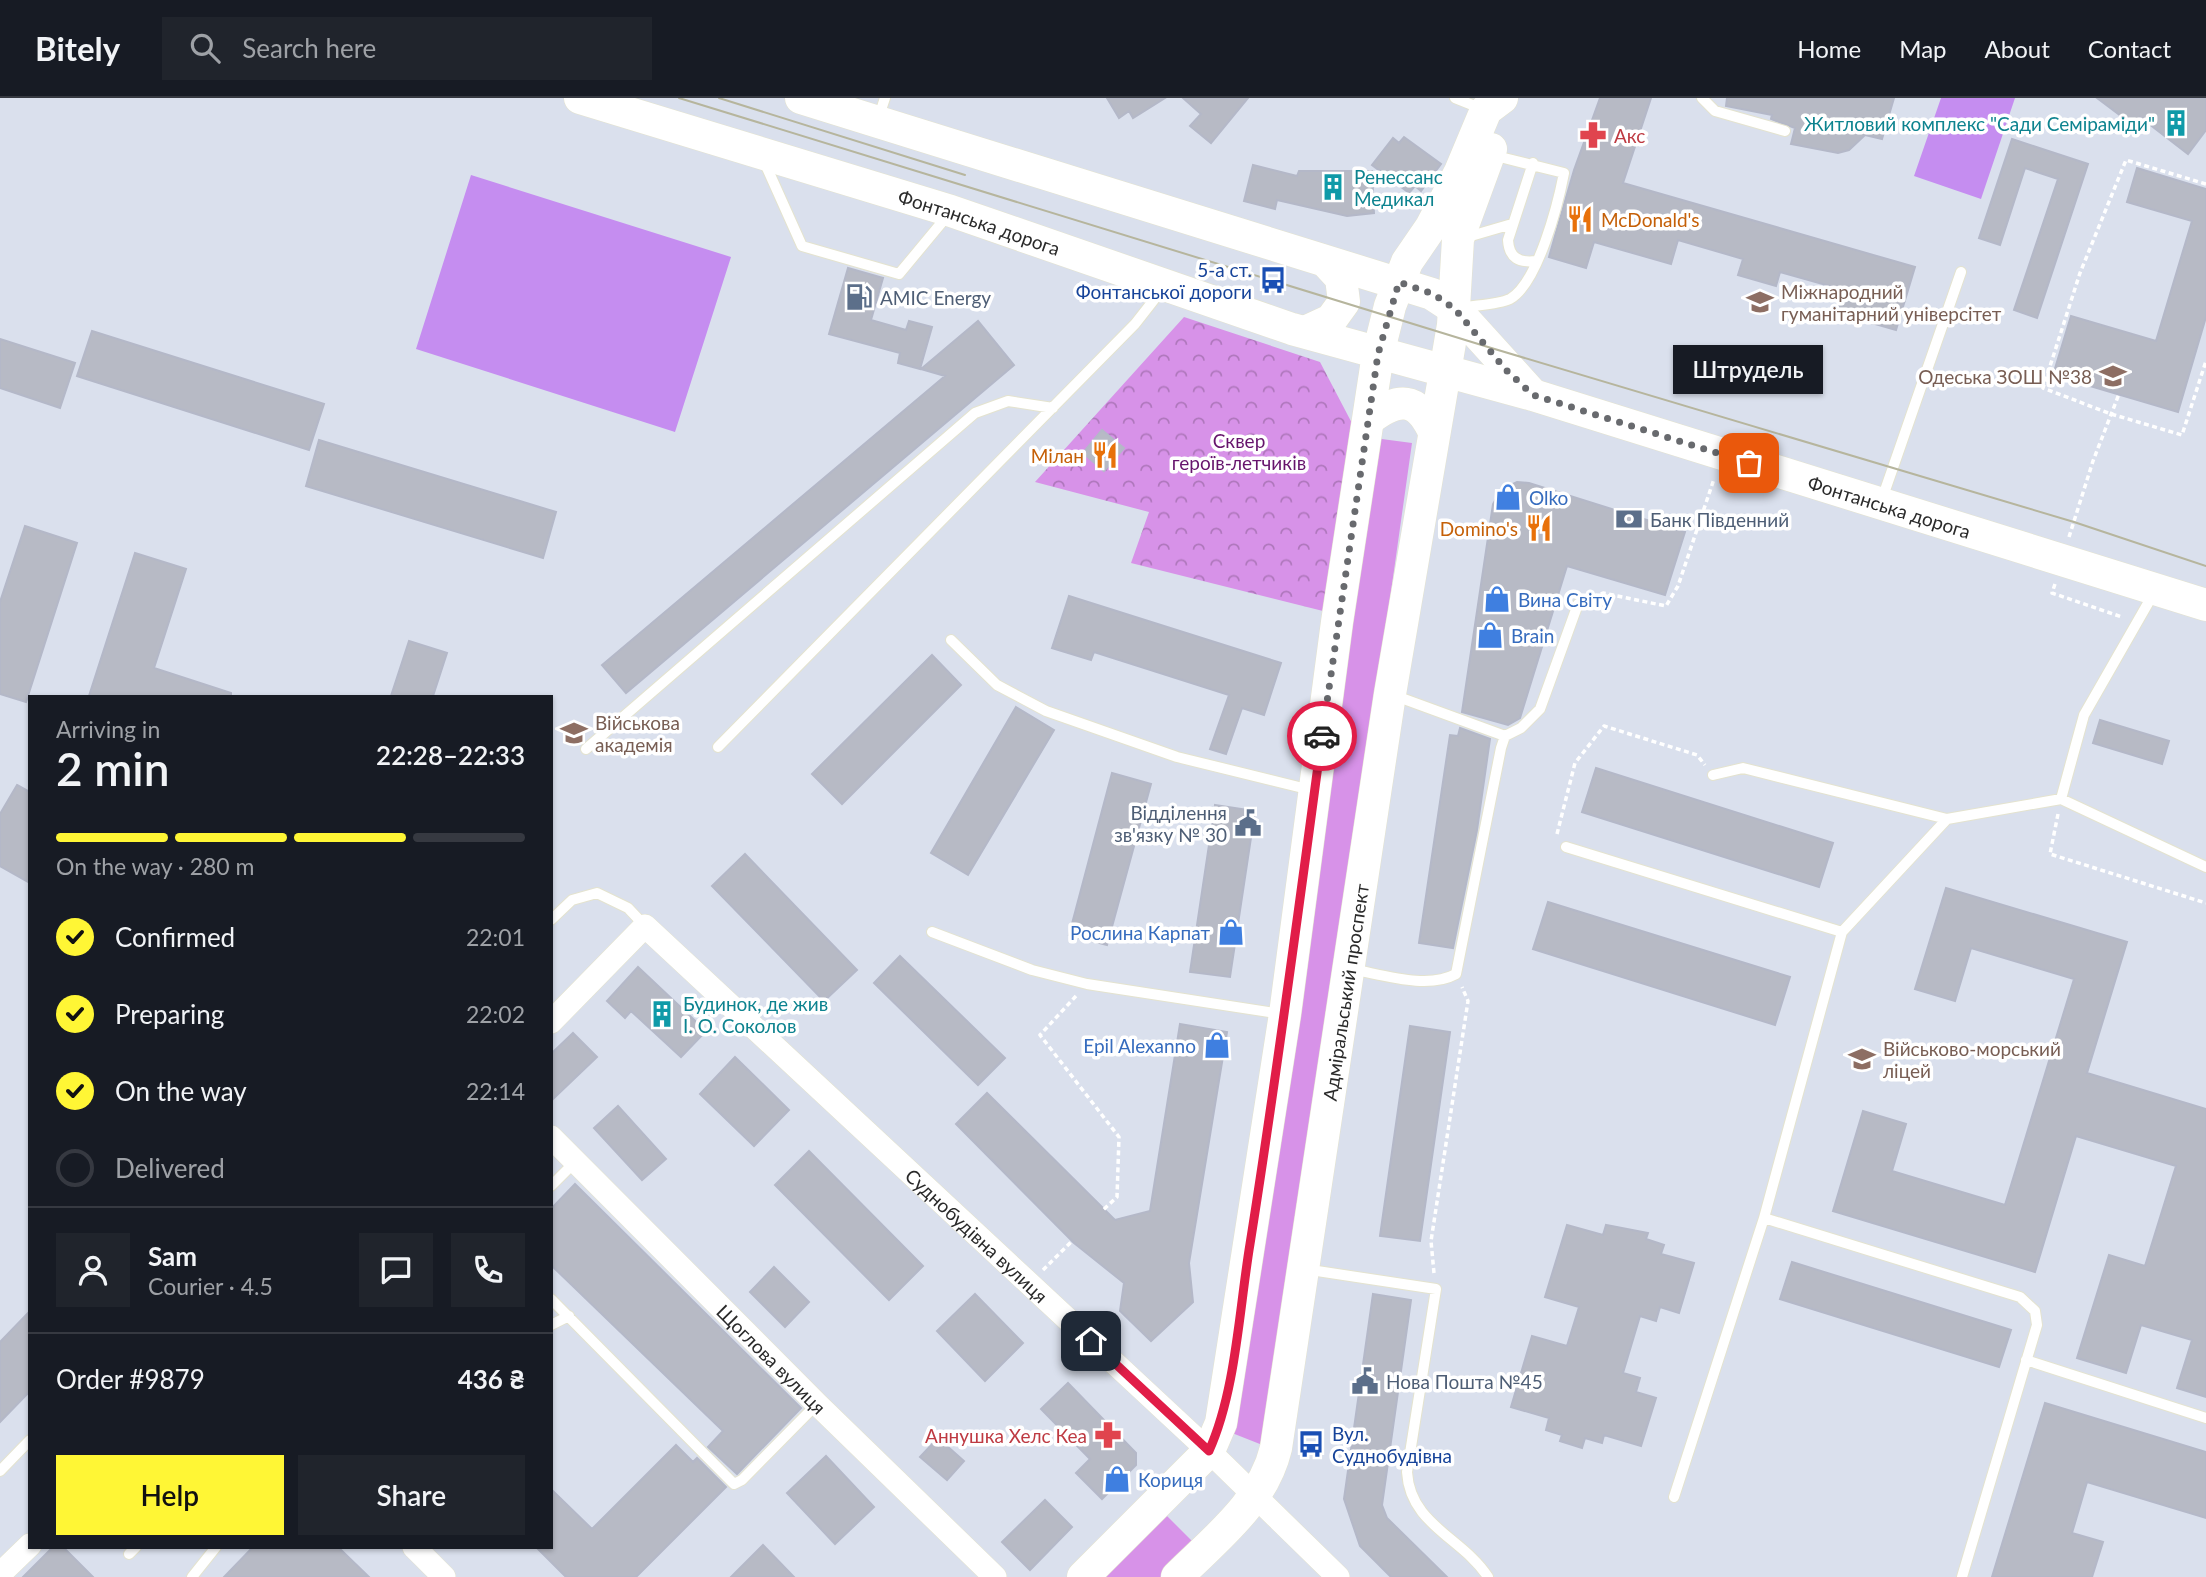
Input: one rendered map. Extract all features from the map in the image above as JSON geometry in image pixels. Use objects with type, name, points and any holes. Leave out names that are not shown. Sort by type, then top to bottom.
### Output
[{"type":"main road","name":"Фонтанська дорога","points":[[580,98],[951,211],[1305,332],[1533,395],[2206,605]]},
{"type":"main road","points":[[801,98],[881,110],[1328,264],[1399,282]]},
{"type":"main road","points":[[1083,1577],[1209,1451],[1222,1423],[1286,1014],[1378,354],[1407,262],[1431,227],[1497,102]]},
{"type":"main road","name":"Адміральський проспект","points":[[1177,1577],[1255,1498],[1272,1464],[1276,1448],[1390,694],[1446,373],[1455,309],[1458,239],[1504,117],[1497,102]]},
{"type":"main road","points":[[1305,332],[1331,320],[1344,302],[1340,278],[1328,264]]},
{"type":"main road","name":"Фонтанська дорога","points":[[1399,282],[1433,294],[1455,309],[1506,370],[1533,395]]},
{"type":"main road","points":[[1369,419],[1385,407],[1402,402],[1415,405],[1426,416],[1434,432]]},
{"type":"street","points":[[553,1021],[645,926]]},
{"type":"street","name":"Суднобудівна вулиця","points":[[645,926],[1209,1451],[1338,1577]]},
{"type":"street","name":"Щоглова вулиця","points":[[553,1139],[817,1404],[995,1577]]},
{"type":"street","points":[[0,1574],[28,1547]]},
{"type":"street","points":[[416,1549],[444,1577]]},
{"type":"lane","points":[[1455,98],[1497,102]]},
{"type":"lane","points":[[1702,98],[1715,111],[1784,131]]},
{"type":"lane","points":[[760,153],[802,246],[844,260],[899,274],[951,211]]},
{"type":"lane","points":[[1455,309],[1510,299],[1527,279],[1536,261],[1564,173],[1533,163],[1511,162],[1489,154]]},
{"type":"lane","points":[[1533,163],[1512,224],[1509,251],[1524,263],[1536,261]]},
{"type":"lane","points":[[1458,239],[1512,224]]},
{"type":"lane","points":[[1881,502],[1961,272]]},
{"type":"lane","points":[[718,747],[1135,324],[1165,284]]},
{"type":"lane","points":[[586,749],[975,413],[1008,401],[1053,408]]},
{"type":"lane","points":[[2062,799],[2084,715],[2156,589]]},
{"type":"lane","points":[[1390,694],[1505,736],[1521,728],[1540,709],[1578,604]]},
{"type":"lane","points":[[951,640],[997,685],[1046,710],[1177,757],[1315,791]]},
{"type":"lane","points":[[1348,969],[1431,981],[1446,980],[1456,974],[1505,736]]},
{"type":"lane","points":[[1713,775],[1743,768],[1947,819],[2062,799],[2206,867]]},
{"type":"lane","points":[[1674,1497],[1764,1218],[1842,932],[1947,819]]},
{"type":"lane","points":[[1566,847],[1842,932]]},
{"type":"lane","points":[[553,918],[572,900],[597,893],[628,908],[645,926]]},
{"type":"lane","points":[[932,932],[1032,970],[1087,985],[1223,1007],[1286,1014]]},
{"type":"lane","points":[[553,1184],[575,1162]]},
{"type":"lane","points":[[1764,1218],[2020,1297],[2035,1311],[2036,1325],[1962,1577]]},
{"type":"lane","points":[[1302,1269],[1436,1289],[1407,1472],[1408,1490],[1415,1506],[1488,1577]]},
{"type":"lane","points":[[553,1301],[734,1484],[742,1480],[817,1404]]},
{"type":"lane","points":[[553,1324],[569,1316]]},
{"type":"lane","points":[[2026,1360],[2206,1418]]},
{"type":"lane","points":[[0,1471],[28,1442]]},
{"type":"lane","points":[[192,1577],[214,1549]]},
{"type":"path","points":[[2206,184],[2126,160],[2080,273],[2043,388],[2111,414],[2182,435],[2206,360]]},
{"type":"path","points":[[2119,394],[2093,461],[2052,593],[2137,622]]},
{"type":"path","points":[[1578,604],[1603,593],[1666,606],[1678,586],[1722,455]]},
{"type":"path","points":[[1566,847],[1557,836],[1575,763],[1604,726],[1697,755],[1713,775]]},
{"type":"path","points":[[2062,799],[2050,854],[2206,903]]},
{"type":"path","points":[[1436,1289],[1431,1241],[1468,1001],[1456,974]]},
{"type":"path","points":[[1087,985],[1040,1035],[1119,1137],[1117,1197],[1104,1210]]},
{"type":"path","points":[[1029,1284],[1072,1241]]},
{"type":"green space","name":"Сквер героїв-летчиків","points":[[1184,317],[1320,362],[1355,429],[1323,611],[1131,563],[1149,512],[1035,482]]},
{"type":"green space","points":[[1374,438],[1412,443],[1270,1448],[1232,1433]]},
{"type":"green space","points":[[1160,1509],[1196,1545],[1165,1577],[1092,1577]]},
{"type":"shaded area","points":[[1941,98],[2015,98],[1981,199],[1914,176]]},
{"type":"shaded area","points":[[471,175],[731,257],[675,432],[416,349]]},
{"type":"building","points":[[1107,98],[1165,98],[1133,118],[1129,111],[1119,118]]},
{"type":"building","points":[[1183,98],[1248,98],[1211,143],[1190,126],[1201,114]]},
{"type":"building","points":[[1600,98],[1651,98],[1623,183],[1915,267],[1896,330],[1837,313],[1844,290],[1780,272],[1776,286],[1738,275],[1743,259],[1678,240],[1671,264],[1594,242],[1586,268],[1549,257],[1574,170]]},
{"type":"building","points":[[1727,98],[1894,98],[1882,139],[1865,135],[1849,150],[1838,153],[1791,144],[1795,128],[1771,119],[1772,115],[1726,106]]},
{"type":"building","name":"Житловий комплекс \"Сади Семіраміди\"","points":[[2097,98],[2206,98],[2206,130],[2188,154],[2140,117],[2137,128]]},
{"type":"building","points":[[1404,137],[1441,164],[1421,191],[1415,186],[1409,193],[1372,165],[1393,138],[1399,143]]},
{"type":"building","points":[[2012,139],[2088,164],[2037,318],[2014,310],[2058,179],[2025,168],[2000,245],[1979,238]]},
{"type":"building","name":"Ренессанс Медикал","points":[[1253,165],[1297,176],[1299,171],[1372,171],[1374,213],[1347,216],[1277,200],[1275,209],[1244,201]]},
{"type":"building","points":[[2137,168],[2206,189],[2206,317],[2178,412],[2053,375],[2071,316],[2156,341],[2192,221],[2127,202]]},
{"type":"building","name":"AMIC Energy","points":[[848,268],[883,278],[871,320],[906,330],[909,321],[932,327],[920,369],[898,363],[900,353],[829,334]]},
{"type":"building","points":[[978,321],[1014,365],[626,693],[602,665],[945,376],[921,369]]},
{"type":"building","points":[[92,331],[324,404],[309,450],[77,376]]},
{"type":"building","points":[[0,339],[75,363],[60,408],[0,388]]},
{"type":"building","points":[[1102,430],[1124,448],[1104,471],[1083,453]]},
{"type":"building","points":[[319,440],[556,512],[543,558],[306,486]]},
{"type":"building","points":[[1517,482],[1529,483],[1685,532],[1665,595],[1567,566],[1520,718],[1508,725],[1462,712],[1493,504],[1502,489]]},
{"type":"building","points":[[25,526],[77,543],[26,702],[0,694],[0,602]]},
{"type":"building","points":[[135,553],[186,569],[154,668],[231,695],[89,695]]},
{"type":"building","points":[[1069,596],[1281,663],[1264,715],[1242,708],[1226,754],[1210,749],[1229,695],[1094,652],[1091,660],[1052,648]]},
{"type":"building","points":[[409,641],[447,653],[433,695],[391,695]]},
{"type":"building","points":[[932,655],[961,685],[842,804],[812,774]]},
{"type":"building","points":[[1016,707],[1054,730],[968,875],[931,853]]},
{"type":"building","points":[[2100,720],[2169,741],[2162,764],[2093,743]]},
{"type":"building","points":[[1460,728],[1490,739],[1477,830],[1453,948],[1419,943],[1450,735],[1458,736]]},
{"type":"building","points":[[1596,768],[1833,843],[1819,887],[1582,812]]},
{"type":"building","points":[[1112,773],[1151,784],[1107,945],[1069,935]]},
{"type":"building","points":[[17,785],[28,791],[28,882],[0,866],[0,814]]},
{"type":"building","points":[[1215,805],[1255,811],[1230,977],[1190,972]]},
{"type":"building","points":[[745,854],[857,970],[824,1001],[712,886]]},
{"type":"building","points":[[1946,888],[2127,942],[2087,1073],[2206,1109],[2206,1397],[2177,1388],[2192,1340],[2141,1325],[2126,1373],[2077,1358],[2109,1255],[2145,1266],[2176,1166],[2076,1136],[2035,1272],[1833,1211],[1863,1111],[1906,1124],[1892,1171],[2005,1205],[2074,979],[1971,948],[1955,1001],[1915,989]]},
{"type":"building","points":[[1548,902],[1790,977],[1775,1025],[1533,949]]},
{"type":"building","points":[[900,956],[1005,1058],[978,1085],[874,983]]},
{"type":"building","name":"Будинок, де жив І. О. Соколов","points":[[638,967],[706,1031],[681,1057],[631,1011],[625,1018],[607,1001]]},
{"type":"building","points":[[1180,1024],[1227,1032],[1189,1263],[1193,1302],[1151,1341],[1120,1311],[1124,1283],[1074,1243],[956,1124],[987,1093],[1115,1220],[1150,1211]]},
{"type":"building","points":[[1410,1026],[1450,1032],[1420,1241],[1380,1236]]},
{"type":"building","points":[[573,1033],[597,1057],[553,1099],[553,1052]]},
{"type":"building","points":[[735,1057],[789,1110],[754,1146],[700,1094]]},
{"type":"building","points":[[618,1106],[666,1159],[642,1180],[594,1128]]},
{"type":"building","points":[[809,1151],[923,1266],[889,1300],[775,1185]]},
{"type":"building","points":[[575,1184],[801,1408],[737,1474],[708,1447],[723,1431],[553,1267],[553,1207]]},
{"type":"building","points":[[1567,1225],[1603,1235],[1606,1225],[1648,1233],[1646,1239],[1664,1245],[1661,1254],[1694,1263],[1679,1313],[1660,1307],[1656,1321],[1640,1316],[1623,1373],[1640,1378],[1636,1392],[1656,1398],[1641,1446],[1604,1435],[1602,1443],[1585,1438],[1582,1448],[1560,1441],[1562,1435],[1546,1430],[1549,1418],[1511,1407],[1532,1336],[1567,1346],[1579,1307],[1545,1297]]},
{"type":"building","points":[[1792,1262],[2011,1330],[1999,1367],[1780,1299]]},
{"type":"building","points":[[774,1267],[809,1302],[785,1327],[750,1292]]},
{"type":"building","points":[[975,1294],[1023,1343],[985,1381],[937,1331]]},
{"type":"building","points":[[1373,1294],[1411,1300],[1382,1505],[1387,1518],[1447,1577],[1391,1577],[1360,1546],[1344,1499]]},
{"type":"building","points":[[28,1313],[28,1393],[0,1422],[0,1342]]},
{"type":"building","points":[[1068,1383],[1136,1453],[1136,1465],[1102,1499],[1076,1473],[1090,1459],[1041,1409]]},
{"type":"building","points":[[2045,1403],[2206,1452],[2206,1518],[2087,1482],[2072,1533],[2103,1542],[2092,1577],[1992,1577]]},
{"type":"building","points":[[938,1438],[964,1461],[947,1480],[920,1457]]},
{"type":"building","points":[[676,1445],[693,1462],[697,1458],[726,1487],[636,1577],[566,1577],[538,1549],[553,1549],[553,1491],[592,1529]]},
{"type":"building","points":[[826,1456],[874,1507],[835,1544],[787,1493]]},
{"type":"building","points":[[1045,1500],[1072,1527],[1030,1570],[1002,1542]]},
{"type":"building","points":[[763,1545],[794,1577],[731,1577]]},
{"type":"building","points":[[51,1549],[65,1549],[93,1577],[23,1577]]},
{"type":"building","points":[[251,1549],[340,1549],[369,1577],[224,1577]]},
{"type":"tram line","points":[[679,98],[1488,347],[2074,522],[2206,566]]},
{"type":"tram line","points":[[719,98],[965,175]]},
{"type":"way so far","points":[[1322,736],[1378,354],[1399,282],[1433,294],[1455,309],[1506,370],[1533,395],[1618,424],[1749,463]]},
{"type":"place","name":"Житловий комплекс \"Сади Семіраміди\"","points":[[2176,123]]},
{"type":"place","name":"Акс","points":[[1593,135]]},
{"type":"place","name":"Ренессанс Медикал","points":[[1333,187]]},
{"type":"place","name":"McDonald's","points":[[1580,219]]},
{"type":"place","name":"5-а ст. Фонтанської дороги","points":[[1273,280]]},
{"type":"place","name":"AMIC Energy","points":[[859,297]]},
{"type":"place","name":"Міжнародний гуманітарний універсітет","points":[[1760,302]]},
{"type":"place","name":"Одеська ЗОШ №38","points":[[2113,376]]},
{"type":"place","name":"Мілан","points":[[1105,455]]},
{"type":"place","name":"Штрудель","points":[[1749,463]]},
{"type":"place","name":"Olko","points":[[1508,497]]},
{"type":"place","name":"Банк Південний","points":[[1629,519]]},
{"type":"place","name":"Domino's","points":[[1539,528]]},
{"type":"place","name":"Вина Світу","points":[[1497,599]]},
{"type":"place","name":"Brain","points":[[1490,635]]},
{"type":"place","name":"Військова академія","points":[[574,733]]},
{"type":"place","name":"Відділення зв'язку № 30","points":[[1248,823]]},
{"type":"place","name":"Рослина Карпат","points":[[1231,932]]},
{"type":"place","name":"Будинок, де жив І. О. Соколов","points":[[662,1014]]},
{"type":"place","name":"Epil Alexanno","points":[[1217,1045]]},
{"type":"place","name":"Військово-морський ліцей","points":[[1862,1059]]},
{"type":"place","name":"Нова Пошта №45","points":[[1365,1381]]},
{"type":"place","name":"Аннушка Хелс Кеа","points":[[1108,1435]]},
{"type":"place","name":"Вул. Суднобудівна","points":[[1311,1444]]},
{"type":"place","name":"Кориця","points":[[1117,1479]]},
{"type":"route","points":[[1091,1341],[1209,1451],[1222,1423],[1241,1303],[1286,1014],[1322,736]]}]
